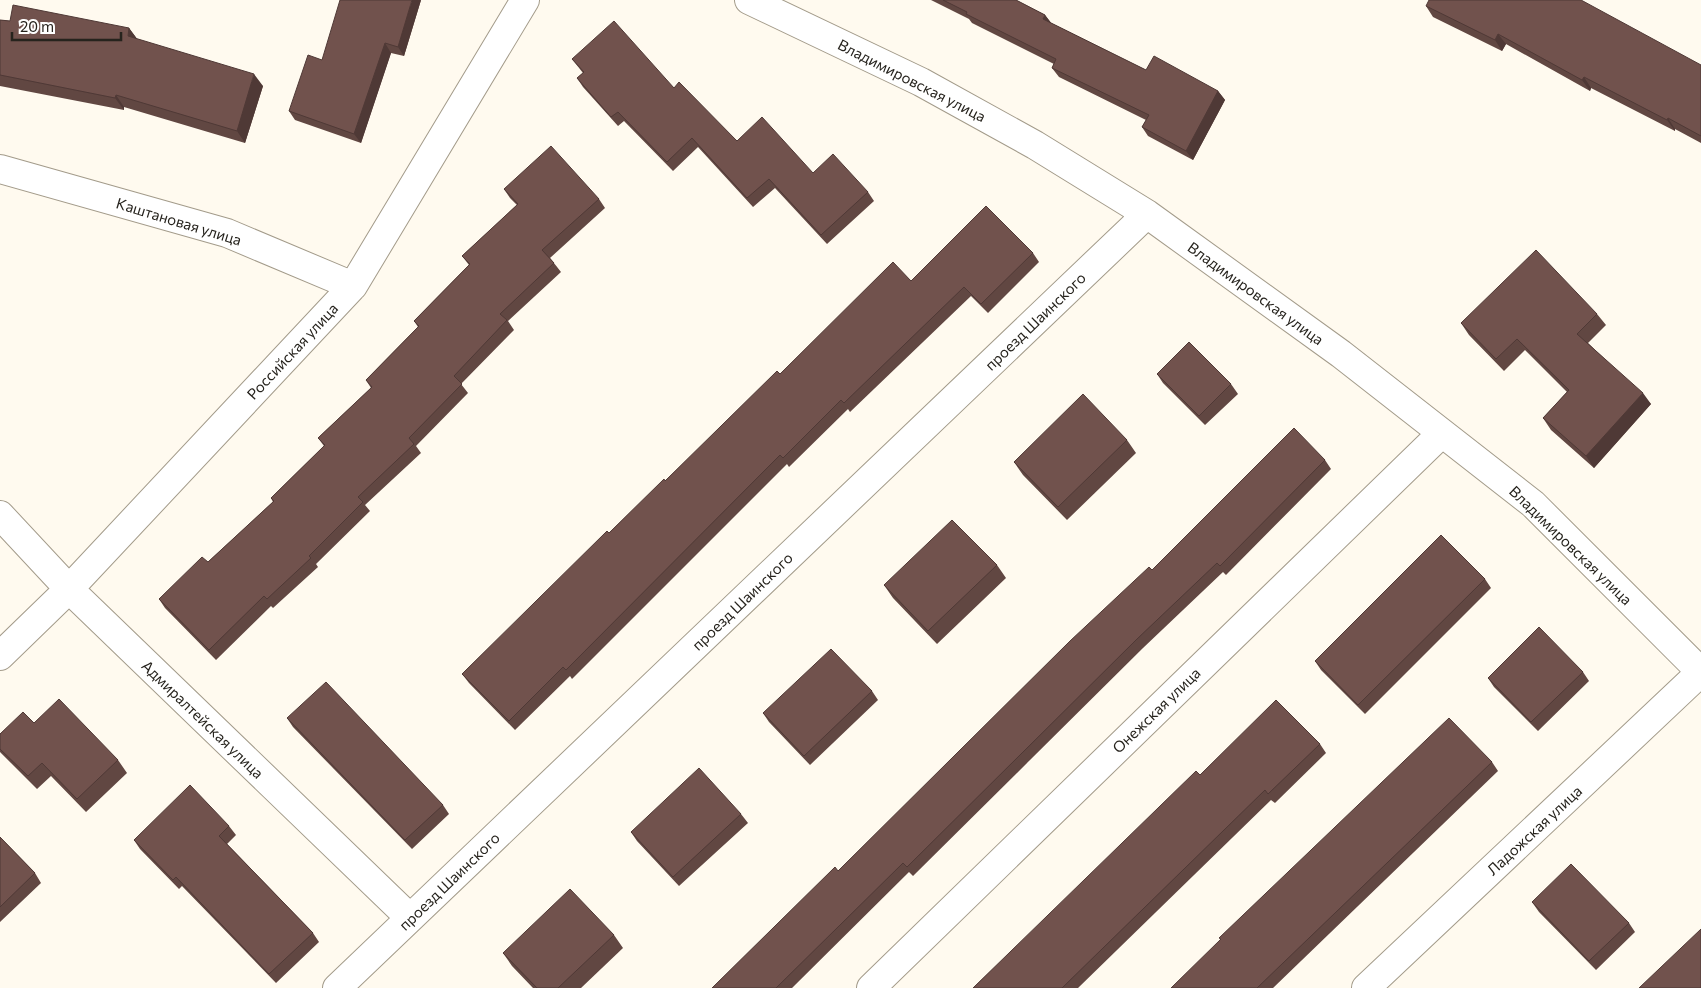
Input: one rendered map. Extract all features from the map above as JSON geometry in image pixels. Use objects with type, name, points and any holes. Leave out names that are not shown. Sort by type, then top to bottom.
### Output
[{"type":"street","name":"Российская улица","points":[[0,656],[69,589],[353,286],[525,0]]},
{"type":"street","name":"Владимировская улица","points":[[749,0],[921,82],[1035,145],[1147,214],[1341,354],[1533,504],[1701,672]]},
{"type":"street","name":"Каштановая улица","points":[[0,169],[227,233],[353,286]]},
{"type":"street","name":"проезд Шаинского","points":[[337,988],[1147,214]]},
{"type":"street","name":"Онежская улица","points":[[871,988],[1442,433]]},
{"type":"street","name":"Адмиралтейская улица","points":[[0,515],[69,589],[410,918]]},
{"type":"street","name":"Ладожская улица","points":[[1366,988],[1701,672]]},
{"type":"building","points":[[340,0],[412,0],[398,47],[385,43],[354,134],[289,111],[308,55],[322,60]]},
{"type":"building","points":[[943,0],[1016,0],[1045,15],[1043,19],[1146,70],[1154,56],[1218,91],[1186,151],[1142,127],[1149,115],[1052,68],[1056,59],[966,14],[967,12]]},
{"type":"building","points":[[1429,0],[1581,0],[1701,65],[1701,136],[1584,77],[1582,80],[1498,34],[1495,40],[1426,6]]},
{"type":"building","points":[[13,5],[129,28],[128,36],[254,74],[237,131],[116,95],[115,98],[0,75],[0,20],[10,21]]},
{"type":"building","points":[[614,21],[674,88],[679,82],[737,141],[762,117],[813,173],[833,154],[868,192],[821,235],[769,179],[747,198],[692,138],[667,162],[618,112],[611,117],[577,78],[584,72],[572,59]]},
{"type":"building","points":[[551,146],[599,199],[542,250],[554,263],[500,314],[507,320],[454,376],[462,384],[409,438],[414,444],[358,497],[363,502],[309,556],[311,558],[267,599],[264,596],[209,650],[159,599],[202,557],[208,562],[274,501],[271,498],[325,445],[318,438],[372,387],[366,380],[419,326],[414,321],[470,264],[462,256],[518,204],[504,189]]},
{"type":"building","points":[[986,206],[1033,253],[981,304],[964,287],[844,403],[841,400],[783,458],[780,455],[566,670],[563,667],[509,721],[462,674],[607,531],[609,533],[664,479],[665,481],[777,371],[780,374],[893,262],[911,281]]},
{"type":"building","points":[[1536,250],[1597,314],[1577,334],[1643,393],[1586,456],[1543,418],[1569,390],[1517,339],[1496,359],[1461,323]]},
{"type":"building","points":[[1189,342],[1231,384],[1199,416],[1157,374]]},
{"type":"building","points":[[1083,394],[1127,440],[1058,507],[1014,462]]},
{"type":"building","points":[[1294,428],[1325,460],[1220,566],[1217,563],[1137,639],[907,867],[903,863],[776,988],[712,988],[835,867],[838,871],[1070,641],[1149,567],[1152,570]]},
{"type":"building","points":[[952,520],[997,565],[928,631],[884,585]]},
{"type":"building","points":[[1441,535],[1485,579],[1358,705],[1315,661]]},
{"type":"building","points":[[1539,627],[1583,672],[1531,722],[1488,678]]},
{"type":"building","points":[[831,649],[872,691],[804,756],[763,713]]},
{"type":"building","points":[[326,682],[443,805],[405,840],[287,718]]},
{"type":"building","points":[[59,699],[118,760],[77,799],[42,763],[28,776],[0,749],[0,734],[23,712],[34,723]]},
{"type":"building","points":[[1276,700],[1320,744],[1268,794],[1265,790],[1062,988],[973,988],[1196,771],[1200,775]]},
{"type":"building","points":[[1449,718],[1492,762],[1257,988],[1171,988],[1221,939],[1219,938]]},
{"type":"building","points":[[699,768],[741,814],[673,877],[631,832]]},
{"type":"building","points":[[190,785],[229,826],[219,836],[313,933],[269,974],[176,877],[173,880],[134,840]]},
{"type":"building","points":[[0,837],[35,873],[0,907]]},
{"type":"building","points":[[1571,864],[1629,923],[1589,961],[1532,902]]},
{"type":"building","points":[[570,889],[614,935],[558,988],[537,988],[503,953]]},
{"type":"building","points":[[1701,929],[1701,988],[1639,988]]}]
